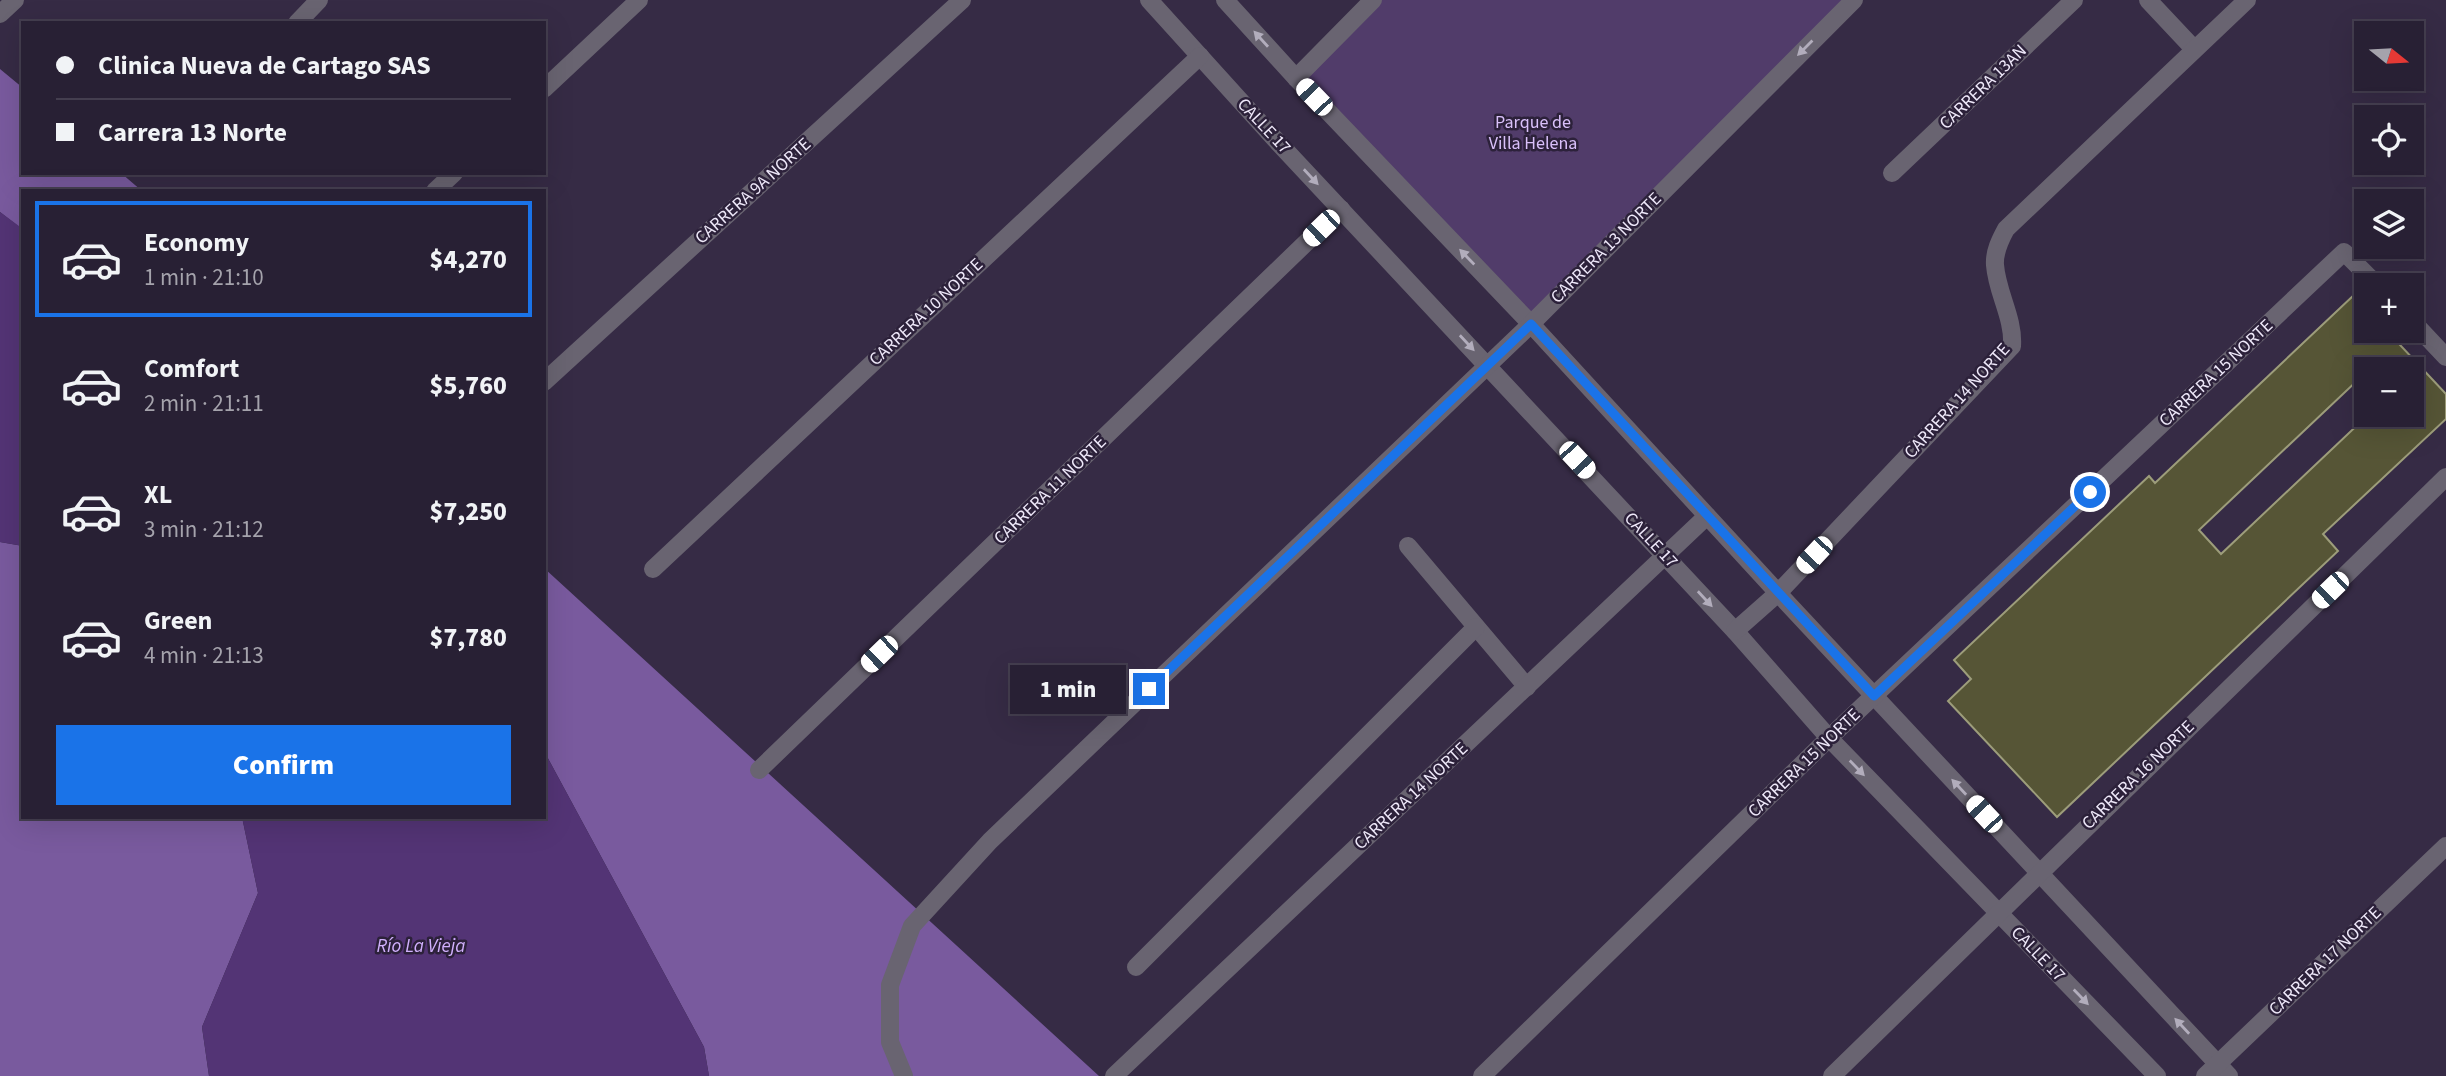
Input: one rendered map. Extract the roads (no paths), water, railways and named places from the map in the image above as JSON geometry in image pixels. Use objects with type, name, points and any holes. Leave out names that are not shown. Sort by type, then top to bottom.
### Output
[{"type":"street","points":[[0,14],[15,0]]},
{"type":"street","points":[[299,21],[319,0]]},
{"type":"street","points":[[546,87],[639,0]]},
{"type":"street","name":"CARRERA 9A NORTE","points":[[546,380],[962,0]]},
{"type":"street","name":"CALLE 17","points":[[1149,0],[1666,556],[1829,738],[2157,1076]]},
{"type":"street","points":[[1225,0],[1531,324],[2039,872],[2217,1072]]},
{"type":"street","points":[[1296,78],[1373,0]]},
{"type":"street","name":"CARRERA 13 NORTE","points":[[904,1076],[890,1042],[890,985],[912,926],[990,841],[1531,324],[1854,0]]},
{"type":"street","name":"CARRERA 13AN","points":[[1892,173],[2074,0]]},
{"type":"street","points":[[2148,0],[2194,49]]},
{"type":"street","name":"CARRERA 14 NORTE","points":[[1735,631],[1778,593],[2012,345],[2013,333],[1994,264],[1998,245],[2006,229],[2247,0]]},
{"type":"street","name":"CARRERA 10 NORTE","points":[[653,569],[1200,56]]},
{"type":"street","points":[[437,189],[452,175]]},
{"type":"street","name":"CARRERA 11 NORTE","points":[[759,770],[1341,209]]},
{"type":"street","name":"CARRERA 15 NORTE","points":[[1482,1076],[1829,738],[2344,252],[2364,273]]},
{"type":"street","points":[[2424,334],[2446,357]]},
{"type":"street","name":"CARRERA 16 NORTE","points":[[1832,1076],[2446,477]]},
{"type":"street","name":"CARRERA 14 NORTE","points":[[1114,1076],[1707,516]]},
{"type":"street","points":[[1408,546],[1527,687]]},
{"type":"street","points":[[1136,967],[1476,627]]},
{"type":"street","name":"CARRERA 17 NORTE","points":[[2217,1072],[2446,846]]},
{"type":"water","points":[[0,212],[21,228],[21,546],[0,542]]},
{"type":"water","name":"Río La Vieja","points":[[546,755],[704,1047],[709,1076],[209,1076],[202,1027],[258,893],[242,819],[546,819]]},
{"type":"park label","name":"Parque de Villa Helena","points":[[1533,132]]}]
